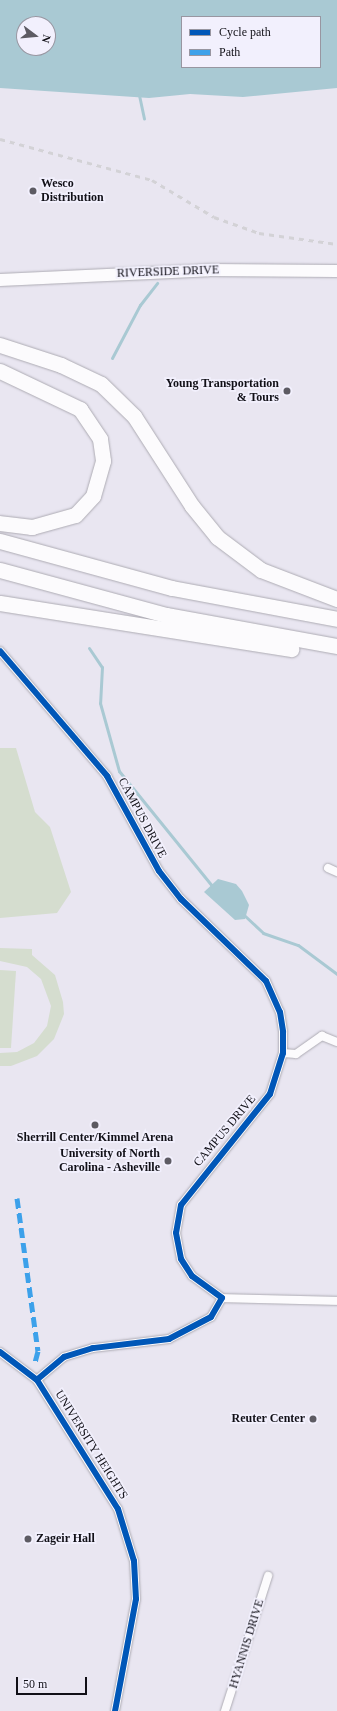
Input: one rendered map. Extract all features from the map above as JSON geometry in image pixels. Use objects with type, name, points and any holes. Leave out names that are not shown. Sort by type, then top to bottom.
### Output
[{"type":"highway","points":[[0,346],[61,365],[101,384],[134,416],[192,506],[217,537],[271,575],[337,598]]},
{"type":"highway","points":[[0,370],[80,409],[100,439],[103,461],[92,496],[75,515],[32,528],[0,524]]},
{"type":"highway","points":[[0,541],[172,588],[337,619]]},
{"type":"highway","points":[[0,570],[166,614],[337,646]]},
{"type":"highway","points":[[0,603],[144,628],[337,655]]},
{"type":"main road","name":"RIVERSIDE DRIVE","points":[[0,280],[209,270],[337,271]]},
{"type":"street","name":"CAMPUS DRIVE","points":[[0,651],[107,776],[158,871],[181,899],[266,981],[280,1012],[283,1053],[270,1094],[181,1205],[176,1233],[181,1259],[192,1276],[222,1298]]},
{"type":"street","points":[[328,868],[337,872]]},
{"type":"street","points":[[283,1053],[296,1054],[322,1036],[337,1042]]},
{"type":"street","points":[[37,1380],[64,1357],[93,1348],[151,1343],[186,1333],[211,1317],[222,1298],[337,1301]]},
{"type":"street","name":"UNIVERSITY HEIGHTS","points":[[0,1352],[37,1380],[118,1509],[134,1561],[136,1599],[115,1711]]},
{"type":"street","name":"HYANNIS DRIVE","points":[[225,1711],[268,1576]]},
{"type":"shaded area","points":[[0,748],[16,748],[35,812],[50,827],[71,892],[57,913],[0,918]]},
{"type":"shaded area","points":[[0,948],[32,949],[32,955],[55,975],[63,1002],[64,1014],[54,1039],[37,1056],[11,1066],[0,1066],[0,1053],[17,1052],[34,1043],[47,1026],[51,1006],[41,979],[27,967],[0,961]]},
{"type":"shaded area","points":[[0,970],[16,971],[11,1048],[0,1048]]},
{"type":"water","points":[[0,0],[337,0],[337,88],[243,97],[190,94],[149,98],[0,88]]},
{"type":"water","points":[[218,879],[236,884],[242,891],[249,905],[245,919],[235,920],[204,892]]},
{"type":"waterway","points":[[139,95],[144,118]]},
{"type":"waterway","points":[[112,358],[140,305],[157,283]]},
{"type":"waterway","points":[[89,648],[102,667],[100,703],[119,771],[213,887]]},
{"type":"waterway","points":[[244,915],[263,933],[298,945],[337,974]]},
{"type":"railway","points":[[0,139],[152,180],[214,217],[259,233],[337,244]]},
{"type":"marked path","points":[[17,1198],[38,1351],[35,1362]]},
{"type":"cycle path","points":[[0,651],[107,776],[159,871],[181,899],[266,981],[280,1012],[283,1032],[283,1053],[270,1094],[181,1205],[176,1233],[181,1259],[192,1276],[222,1298],[211,1317],[169,1339],[93,1348],[64,1357],[37,1380]]},
{"type":"cycle path","points":[[0,1352],[37,1380],[118,1509],[134,1561],[136,1599],[115,1711]]},
{"type":"place","name":"Wesco Distribution","points":[[33,191]]},
{"type":"place","name":"Young Transportation & Tours","points":[[287,391]]},
{"type":"place","name":"Sherrill Center/Kimmel Arena","points":[[95,1125]]},
{"type":"place","name":"University of North Carolina - Asheville","points":[[168,1161]]},
{"type":"place","name":"Reuter Center","points":[[313,1419]]},
{"type":"place","name":"Zageir Hall","points":[[28,1539]]}]
